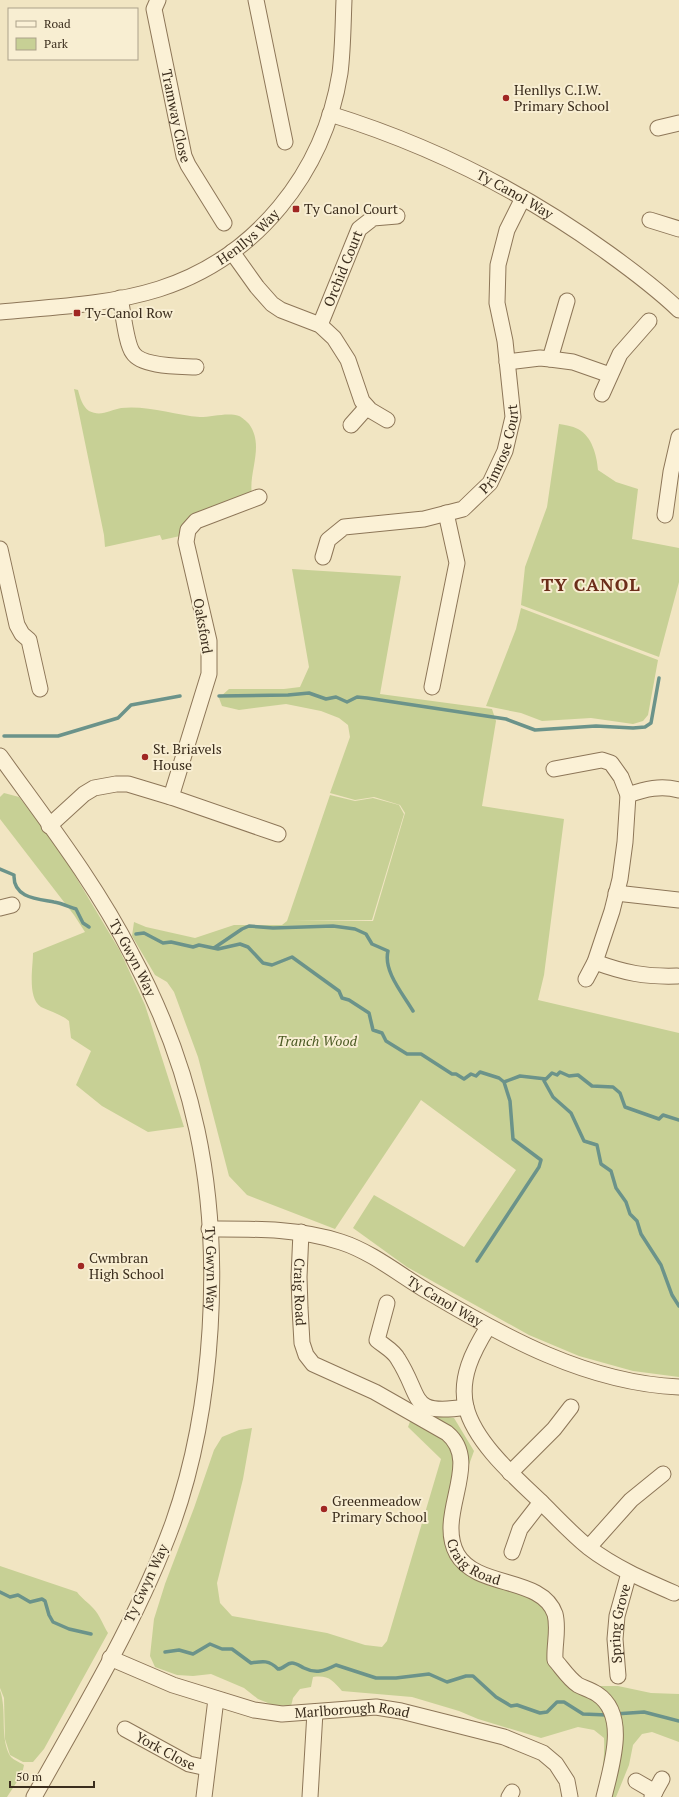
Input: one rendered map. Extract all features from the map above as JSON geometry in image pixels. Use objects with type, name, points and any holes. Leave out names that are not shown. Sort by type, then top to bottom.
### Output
[{"type":"street","name":"Tramway Close","points":[[158,0],[154,9],[184,156],[224,223]]},
{"type":"street","points":[[256,0],[285,142]]},
{"type":"street","name":"Henllys Way","points":[[0,312],[120,298],[158,289],[183,279],[213,264],[232,252],[251,237],[278,211],[294,190],[319,145],[330,114],[340,72],[344,0]]},
{"type":"street","name":"Ty Canol Way","points":[[330,114],[417,144],[523,198],[570,225],[639,276],[679,310]]},
{"type":"street","points":[[658,128],[679,123]]},
{"type":"street","name":"Primrose Court","points":[[323,556],[328,540],[344,527],[424,519],[463,509],[490,483],[505,451],[513,417],[505,341],[496,303],[498,265],[506,230],[523,198]]},
{"type":"street","name":"Orchid Court","points":[[320,325],[359,229],[373,218],[397,216]]},
{"type":"street","points":[[650,220],[679,229]]},
{"type":"street","name":"Orchid Court","points":[[232,252],[260,292],[272,304],[281,310],[320,325],[342,348],[353,370],[362,401],[367,407]]},
{"type":"street","points":[[120,298],[132,353],[147,363],[196,367]]},
{"type":"street","points":[[550,359],[567,301]]},
{"type":"street","points":[[602,394],[620,354],[649,321]]},
{"type":"street","points":[[507,362],[540,358],[550,359],[573,362],[610,375]]},
{"type":"street","points":[[351,425],[367,407],[387,420]]},
{"type":"street","points":[[665,515],[675,474],[679,437]]},
{"type":"street","name":"Oaksford","points":[[171,797],[209,674],[208,642],[186,542],[188,530],[196,521],[259,496]]},
{"type":"street","points":[[432,687],[457,564],[446,513]]},
{"type":"street","points":[[0,549],[16,625],[22,634],[29,640],[40,689]]},
{"type":"street","name":"Ty Gwyn Way","points":[[1,760],[49,826],[108,914],[131,953],[158,1008],[185,1087],[196,1128],[203,1168],[209,1229],[211,1279],[206,1380],[199,1429],[189,1471],[173,1523],[138,1605],[34,1797]]},
{"type":"street","points":[[554,769],[602,760],[611,763],[621,777],[628,795],[626,842],[616,893],[595,962],[586,979]]},
{"type":"street","points":[[49,826],[84,794],[105,785],[128,784],[171,797],[278,834]]},
{"type":"street","points":[[628,795],[654,788],[670,788],[679,790]]},
{"type":"street","points":[[616,893],[679,900]]},
{"type":"street","points":[[595,962],[625,973],[656,976],[677,976]]},
{"type":"street","name":"Ty Canol Way","points":[[209,1229],[267,1229],[301,1232],[342,1242],[371,1256],[488,1327],[544,1355],[615,1377],[679,1386]]},
{"type":"street","name":"Craig Road","points":[[301,1232],[299,1278],[304,1352],[313,1364],[375,1392],[447,1432],[455,1440],[461,1454],[461,1471],[451,1518],[452,1539],[457,1554],[472,1568],[493,1579],[525,1589],[540,1596],[549,1603],[555,1615],[557,1628],[555,1660],[576,1684],[596,1693],[606,1701],[612,1715],[616,1745],[604,1797]]},
{"type":"street","points":[[387,1303],[377,1340],[397,1357],[417,1398],[426,1408],[443,1410],[466,1407]]},
{"type":"street","name":"Spring Grove","points":[[488,1327],[468,1365],[464,1387],[466,1407],[482,1440],[510,1473],[589,1547],[629,1573],[674,1593]]},
{"type":"street","points":[[510,1473],[554,1429],[571,1406]]},
{"type":"street","points":[[589,1547],[631,1500],[663,1474]]},
{"type":"street","points":[[512,1552],[520,1529],[541,1502]]},
{"type":"street","name":"Spring Grove","points":[[618,1676],[615,1639],[617,1616],[629,1573]]},
{"type":"street","name":"Marlborough Road","points":[[110,1658],[173,1685],[254,1710],[282,1714],[376,1706],[504,1737],[543,1753],[556,1764],[566,1781],[570,1797]]},
{"type":"street","points":[[204,1797],[216,1698]]},
{"type":"street","points":[[310,1797],[315,1712]]},
{"type":"street","name":"York Close","points":[[125,1729],[189,1764],[207,1768]]},
{"type":"street","points":[[636,1782],[653,1795],[662,1779]]},
{"type":"green space","points":[[74,389],[78,390],[85,407],[93,413],[101,413],[131,407],[200,417],[230,414],[240,417],[249,424],[254,432],[256,441],[251,486],[252,495],[180,536],[162,540],[160,535],[105,547],[104,535]]},
{"type":"green space","points":[[559,424],[576,428],[587,436],[595,453],[598,470],[616,482],[638,489],[632,539],[679,548],[679,582],[659,657],[521,605],[525,567],[547,507]]},
{"type":"green space","name":"Tranch Wood","points":[[292,569],[401,576],[380,694],[492,709],[496,721],[482,806],[564,819],[544,975],[538,1000],[679,1033],[679,1377],[633,1371],[579,1356],[529,1335],[407,1267],[353,1228],[374,1195],[464,1247],[516,1170],[421,1100],[335,1229],[247,1195],[229,1176],[198,1057],[174,992],[167,982],[155,975],[132,936],[134,922],[146,927],[195,938],[234,925],[282,925],[287,921],[330,795],[355,801],[373,798],[399,805],[404,814],[372,920],[291,921],[373,921],[405,813],[400,805],[374,797],[355,800],[330,793],[350,737],[348,725],[339,718],[321,711],[286,704],[239,710],[222,706],[219,698],[229,689],[284,689],[300,687],[309,667]]},
{"type":"green space","points":[[521,608],[658,660],[648,715],[643,721],[633,724],[591,718],[542,721],[521,713],[486,706],[516,629]]},
{"type":"green space","points":[[4,793],[19,797],[58,847],[120,951],[145,1005],[184,1127],[148,1132],[102,1106],[76,1085],[91,1051],[71,1038],[69,1021],[41,1007],[37,1003],[32,990],[33,953],[85,932],[74,915],[0,819],[0,797]]},
{"type":"green space","points":[[415,1408],[454,1418],[474,1451],[466,1473],[456,1521],[461,1565],[541,1603],[545,1609],[550,1627],[547,1653],[590,1686],[618,1686],[651,1693],[679,1694],[679,1742],[652,1732],[642,1734],[633,1745],[629,1765],[616,1797],[597,1797],[603,1768],[604,1738],[594,1730],[578,1727],[541,1738],[412,1697],[342,1691],[333,1681],[323,1677],[313,1677],[311,1687],[300,1689],[293,1698],[291,1706],[273,1705],[258,1699],[244,1688],[211,1674],[193,1676],[177,1675],[155,1667],[150,1656],[154,1619],[165,1584],[214,1450],[222,1437],[239,1430],[252,1428],[243,1479],[217,1583],[220,1603],[232,1616],[327,1633],[365,1645],[382,1647],[387,1641],[441,1459],[408,1427]]},
{"type":"green space","points":[[0,1566],[77,1592],[100,1617],[108,1633],[44,1749],[33,1762],[23,1762],[10,1755],[5,1739],[4,1698],[0,1688]]},
{"type":"green space","points":[[0,1690],[3,1706],[6,1747],[11,1757],[24,1765],[22,1774],[7,1797],[0,1797]]},
{"type":"waterway","points":[[219,696],[288,695],[309,693],[326,699],[336,697],[347,702],[357,697],[367,698],[506,719],[535,730],[596,726],[633,728],[645,727],[651,723],[659,678]]},
{"type":"waterway","points":[[4,736],[58,736],[118,718],[131,705],[180,696]]},
{"type":"waterway","points":[[0,869],[14,875],[17,888],[22,893],[27,896],[76,909],[83,923],[89,927]]},
{"type":"waterway","points":[[214,948],[249,926],[273,928],[333,926],[355,929],[366,934],[372,944],[388,951],[387,959],[391,974],[399,990],[413,1011]]},
{"type":"waterway","points":[[136,934],[144,933],[163,943],[171,942],[193,947],[199,945],[218,949],[240,944],[248,947],[263,963],[272,965],[292,957],[339,991],[342,998],[349,1000],[369,1013],[373,1030],[382,1033],[386,1041],[407,1054],[421,1054],[452,1074],[456,1074],[464,1079],[471,1074],[476,1076],[480,1072],[499,1078],[504,1082],[520,1076],[546,1079],[552,1073],[557,1075],[560,1072],[569,1076],[578,1075],[592,1086],[613,1087],[620,1093],[625,1107],[659,1119],[663,1115],[679,1120]]},
{"type":"waterway","points":[[543,1079],[553,1097],[571,1113],[584,1141],[597,1145],[601,1164],[611,1171],[616,1188],[626,1202],[630,1214],[637,1221],[641,1234],[661,1265],[672,1295],[679,1306]]},
{"type":"waterway","points":[[477,1261],[539,1167],[541,1160],[513,1139],[510,1101],[504,1082]]},
{"type":"waterway","points":[[0,1592],[10,1597],[18,1595],[30,1602],[42,1599],[45,1601],[49,1615],[53,1622],[69,1629],[91,1634]]},
{"type":"waterway","points":[[165,1652],[179,1650],[193,1654],[210,1644],[222,1649],[232,1649],[251,1663],[266,1662],[272,1664],[278,1669],[292,1663],[312,1671],[324,1670],[336,1665],[376,1678],[396,1678],[429,1674],[447,1682],[466,1676],[473,1676],[496,1697],[511,1706],[517,1705],[540,1713],[547,1712],[557,1702],[564,1702],[583,1714],[607,1715]]},
{"type":"waterway","points":[[615,1714],[644,1712],[679,1721]]},
{"type":"place","name":"Henllys C.I.W. Primary School","points":[[506,98]]},
{"type":"place","name":"Ty Canol Court","points":[[296,209]]},
{"type":"place","name":"Ty-Canol Row","points":[[77,313]]},
{"type":"place","name":"St. Briavels House","points":[[145,757]]},
{"type":"place","name":"Cwmbran High School","points":[[81,1266]]},
{"type":"place","name":"Greenmeadow Primary School","points":[[324,1509]]},
{"type":"district","name":"TY CANOL","points":[[591,585]]}]
